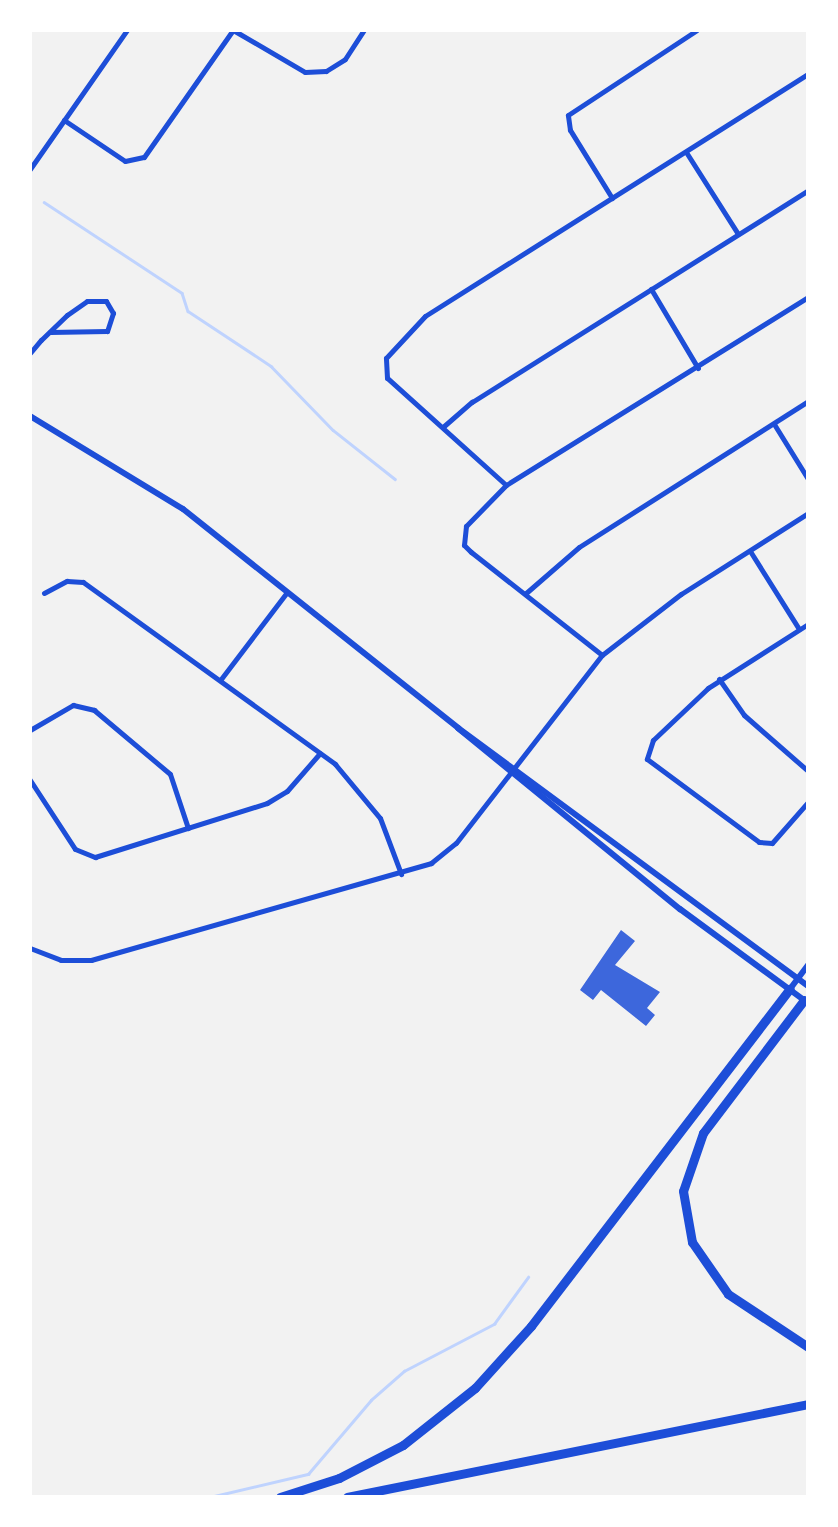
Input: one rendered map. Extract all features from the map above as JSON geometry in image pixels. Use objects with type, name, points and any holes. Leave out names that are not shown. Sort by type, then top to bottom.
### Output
[{"type":"highway","points":[[280,1497],[339,1478],[403,1445],[476,1388],[531,1326],[790,990]]},
{"type":"highway","points":[[807,999],[703,1133],[683,1191],[692,1242],[728,1294],[808,1347]]},
{"type":"highway","points":[[347,1497],[808,1404]]},
{"type":"main road","points":[[30,416],[183,509],[289,590],[508,772],[790,990],[807,999]]},
{"type":"main road","points":[[458,728],[515,765],[808,986]]},
{"type":"main road","points":[[790,990],[808,965]]},
{"type":"street","points":[[30,168],[127,30]]},
{"type":"street","points":[[64,120],[125,161],[144,157],[233,30],[305,72],[326,71],[345,59],[364,30]]},
{"type":"street","points":[[612,198],[570,130],[568,115],[697,30]]},
{"type":"street","points":[[506,485],[387,378],[386,358],[425,316],[808,74]]},
{"type":"street","points":[[686,152],[738,234]]},
{"type":"street","points":[[444,426],[808,190]]},
{"type":"street","points":[[651,289],[698,368]]},
{"type":"street","points":[[602,655],[464,546],[466,526],[506,485],[808,297]]},
{"type":"street","points":[[30,353],[50,332],[86,301],[106,301],[113,312],[107,331],[50,332]]},
{"type":"street","points":[[526,593],[579,547],[808,401]]},
{"type":"street","points":[[774,424],[808,479]]},
{"type":"street","points":[[30,948],[60,960],[91,960],[401,874],[445,855],[602,655],[808,513]]},
{"type":"street","points":[[750,551],[799,630]]},
{"type":"street","points":[[44,593],[66,580],[83,582],[320,753],[368,800],[401,874]]},
{"type":"street","points":[[221,679],[289,590]]},
{"type":"street","points":[[808,624],[719,680],[652,740],[652,768],[759,842],[772,842],[808,802]]},
{"type":"street","points":[[719,680],[744,715],[808,771]]},
{"type":"street","points":[[30,730],[73,705],[94,710],[163,766],[188,828]]},
{"type":"street","points":[[30,780],[74,848],[88,856],[278,797],[320,753]]},
{"type":"building","points":[[621,930],[635,941],[615,965],[660,992],[647,1008],[655,1015],[646,1026],[601,990],[593,1000],[580,990]]},
{"type":"waterway","points":[[44,202],[182,293],[188,311],[271,366],[333,430],[395,479]]},
{"type":"waterway","points":[[210,1497],[308,1474],[371,1400],[404,1371],[494,1324],[528,1277]]}]
